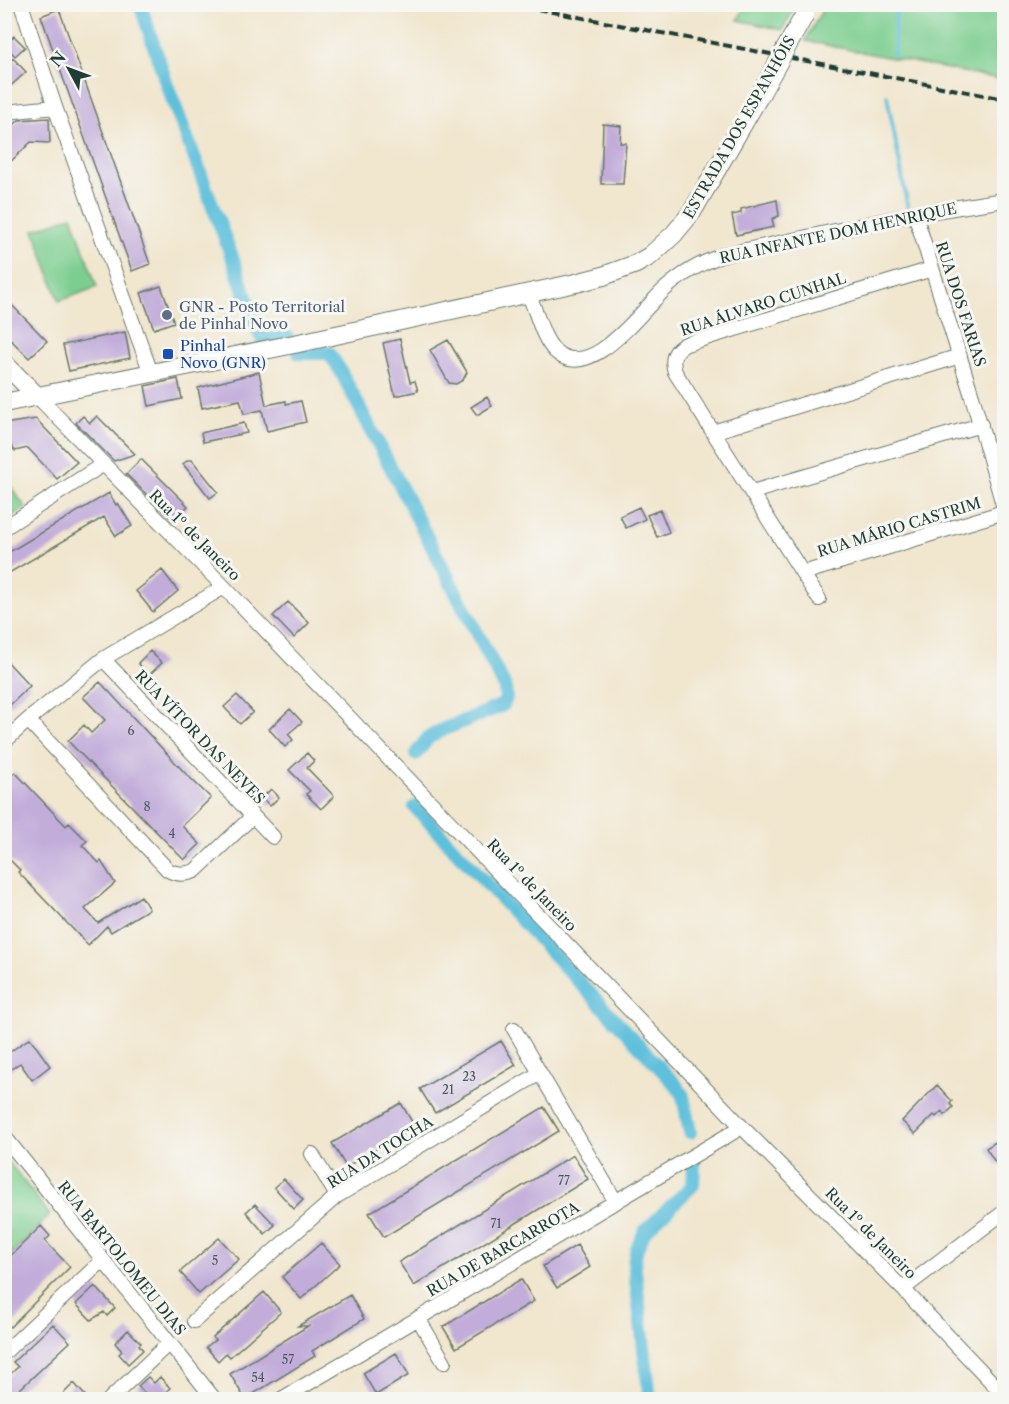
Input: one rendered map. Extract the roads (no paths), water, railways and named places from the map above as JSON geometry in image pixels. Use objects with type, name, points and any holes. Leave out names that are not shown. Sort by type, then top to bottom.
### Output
[{"type":"main road","name":"ESTRADA DOS ESPANHÓIS","points":[[528,293],[603,276],[636,264],[656,251],[674,234],[692,212],[807,9]]},
{"type":"main road","points":[[4,403],[299,343],[528,293]]},
{"type":"main road","points":[[4,363],[37,396]]},
{"type":"street","points":[[21,4],[55,107],[151,373]]},
{"type":"street","points":[[5,112],[55,107]]},
{"type":"street","name":"RUA INFANTE DOM HENRIQUE","points":[[528,293],[547,340],[554,351],[566,359],[581,360],[595,355],[609,345],[665,289],[700,263],[723,255],[915,214],[1005,200]]},
{"type":"street","name":"RUA DOS FARIAS","points":[[915,214],[1005,508]]},
{"type":"street","name":"RUA ÁLVARO CUNHAL","points":[[819,599],[675,372],[673,358],[680,347],[932,269]]},
{"type":"street","points":[[713,432],[960,356]]},
{"type":"street","name":"Rua 1º de Janeiro","points":[[37,396],[102,465],[224,587],[742,1127],[1005,1395]]},
{"type":"street","points":[[752,492],[981,425]]},
{"type":"street","points":[[4,528],[102,465]]},
{"type":"street","name":"RUA MÁRIO CASTRIM","points":[[803,573],[1005,512]]},
{"type":"street","points":[[7,735],[103,659],[224,587]]},
{"type":"street","name":"RUA VÍTOR DAS NEVES","points":[[103,659],[273,837]]},
{"type":"street","points":[[28,720],[173,873],[188,873],[200,867],[253,816]]},
{"type":"street","points":[[514,1029],[616,1202]]},
{"type":"street","name":"RUA DA TOCHA","points":[[194,1321],[338,1196],[540,1073]]},
{"type":"street","name":"RUA DE BARCARROTA","points":[[280,1400],[742,1127]]},
{"type":"street","name":"RUA BARTOLOMEU DIAS","points":[[4,1136],[215,1400]]},
{"type":"street","points":[[312,1154],[338,1196]]},
{"type":"street","points":[[903,1289],[1005,1212]]},
{"type":"street","points":[[4,1353],[103,1260]]},
{"type":"street","points":[[418,1318],[444,1362]]},
{"type":"street","points":[[109,1400],[169,1343]]},
{"type":"waterway","points":[[140,4],[167,85],[258,331],[263,340],[287,337]]},
{"type":"waterway","points":[[894,55],[896,4]]},
{"type":"waterway","points":[[887,96],[908,208]]},
{"type":"waterway","points":[[299,353],[329,353],[340,370],[505,687],[506,698],[503,705],[442,730],[428,738],[416,754]]},
{"type":"waterway","points":[[415,807],[676,1085],[683,1096],[690,1132]]},
{"type":"waterway","points":[[650,1400],[634,1262],[637,1248],[645,1231],[693,1185],[694,1165]]},
{"type":"railway","points":[[511,4],[1004,99]]},
{"type":"place","name":"GNR - Posto Territorial de Pinhal Novo","points":[[167,315]]},
{"type":"place","name":"Pinhal Novo (GNR)","points":[[168,354]]}]
